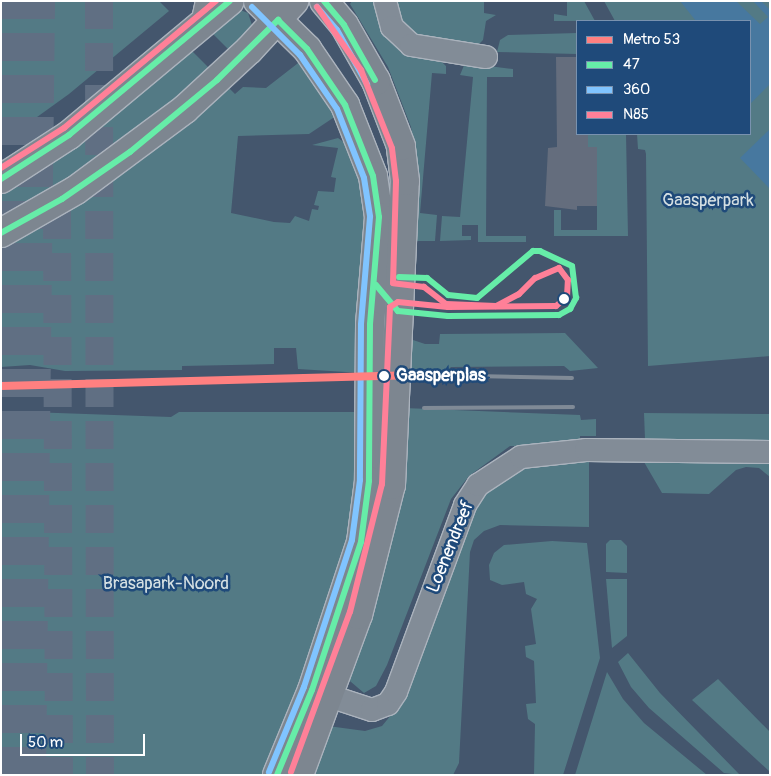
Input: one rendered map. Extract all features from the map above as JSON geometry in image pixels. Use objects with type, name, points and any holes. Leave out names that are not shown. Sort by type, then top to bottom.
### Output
[{"type":"main road","points":[[1,179],[74,131],[208,11],[230,1]]},
{"type":"main road","points":[[258,1],[286,10],[307,49],[345,105],[364,149],[376,190],[379,224],[370,324],[366,512],[361,542],[300,775]]},
{"type":"main road","points":[[277,775],[321,693],[376,554],[395,464],[405,172],[401,146],[372,74],[344,25],[324,1]]},
{"type":"main road","points":[[1,233],[56,203],[130,152],[239,60],[286,10]]},
{"type":"street","points":[[385,1],[392,27],[411,45],[486,56]]},
{"type":"street","name":"Loenendreef","points":[[321,693],[372,710],[388,704],[396,692],[462,513],[478,486],[520,457],[586,450],[770,452]]},
{"type":"green space","points":[[1,1],[159,1],[169,11],[69,94],[1,143]]},
{"type":"green space","points":[[352,1],[377,1],[446,66],[446,74],[432,73],[420,213],[437,215],[435,241],[410,241],[417,164],[411,127],[388,67],[350,4]]},
{"type":"green space","points":[[392,1],[484,1],[484,13],[496,15],[486,21],[483,40],[476,47],[435,43],[406,32]]},
{"type":"green space","points":[[567,1],[584,1],[594,20],[554,21],[554,14],[567,16]]},
{"type":"green space","name":"Gaasperpark","points":[[604,1],[770,1],[770,356],[648,366],[646,154],[645,150],[638,149],[637,135],[751,135],[751,20],[614,20]]},
{"type":"green space","points":[[238,9],[248,13],[253,28],[230,51],[206,27]]},
{"type":"green space","points":[[576,33],[576,54],[497,52],[500,40],[508,35]]},
{"type":"green space","points":[[186,45],[211,70],[95,164],[1,224],[1,184]]},
{"type":"green space","points":[[302,60],[339,114],[309,134],[238,136],[231,213],[274,222],[290,223],[295,216],[309,221],[312,209],[318,210],[319,206],[314,205],[318,191],[334,192],[336,178],[331,177],[338,148],[312,145],[338,138],[355,150],[366,209],[362,373],[298,369],[296,348],[274,348],[274,364],[182,366],[182,370],[65,371],[30,365],[1,367],[1,243],[142,160],[229,88],[235,94],[243,87],[266,88]]},
{"type":"green space","points":[[465,63],[513,69],[513,77],[487,77],[486,236],[526,236],[526,242],[478,242],[478,225],[462,225],[462,236],[471,236],[471,240],[440,241],[442,216],[460,217],[473,77],[460,75]]},
{"type":"green space","points":[[588,135],[626,135],[628,236],[554,236],[554,210],[561,210],[561,230],[597,230],[597,148],[588,147]]},
{"type":"green space","points":[[413,327],[413,340],[425,344],[439,344],[440,334],[565,333],[598,368],[570,371],[564,366],[451,367],[446,372],[404,373]]},
{"type":"green space","points":[[404,408],[580,415],[581,420],[596,419],[596,436],[580,436],[580,441],[572,446],[510,446],[469,476],[451,499],[387,665],[376,686],[364,693],[344,676]]},
{"type":"green space","name":"Brasapark-Noord","points":[[1,411],[171,417],[179,412],[362,412],[358,512],[272,775],[1,775]]},
{"type":"green space","points":[[644,413],[770,414],[770,444],[645,439]]},
{"type":"green space","points":[[589,462],[589,527],[500,525],[484,531],[474,540],[470,552],[459,763],[453,775],[312,775],[328,726],[365,731],[382,726],[396,709],[462,532],[488,489],[525,463]]},
{"type":"green space","points":[[644,462],[770,463],[770,477],[759,468],[746,467],[736,470],[709,494],[662,493]]},
{"type":"green space","points":[[610,540],[621,540],[627,546],[627,573],[606,572],[606,544]]},
{"type":"green space","points":[[552,541],[587,543],[600,658],[563,775],[534,775],[535,724],[528,719],[526,704],[536,703],[534,661],[526,657],[525,646],[536,644],[531,609],[537,599],[526,594],[524,582],[502,585],[490,580],[489,565],[494,553],[504,545]]},
{"type":"green space","points":[[606,579],[627,579],[627,636],[612,648]]},
{"type":"green space","points":[[628,653],[660,693],[740,775],[724,773],[649,708],[631,687],[618,662]]},
{"type":"green space","points":[[607,672],[623,699],[644,723],[707,775],[575,775]]},
{"type":"green space","points":[[718,679],[770,732],[770,772],[692,700]]},
{"type":"water","points":[[680,1],[736,1],[760,24],[768,17],[753,1],[761,1],[770,10],[770,84],[751,103],[751,20],[695,20]]},
{"type":"water","points":[[770,129],[770,189],[740,158]]},
{"type":"building","points":[[556,57],[576,57],[576,135],[588,135],[588,147],[597,147],[597,206],[577,206],[577,210],[545,206],[548,148],[557,147]]},
{"type":"tunnel","points":[[7,775],[14,1]]},
{"type":"tunnel","points":[[32,775],[41,1]]},
{"type":"tunnel","points":[[99,1],[100,775]]},
{"type":"tunnel","points":[[57,211],[59,775]]},
{"type":"railway","points":[[427,375],[572,378]]},
{"type":"railway","points":[[424,408],[573,407]]},
{"type":"metro line","name":"53","points":[[1,386],[427,375]]},
{"type":"transit line","name":"N85","points":[[1,168],[64,128],[216,1]]},
{"type":"transit line","name":"47","points":[[1,179],[69,135],[230,1]]},
{"type":"transit line","name":"47","points":[[324,1],[344,25],[375,80]]},
{"type":"transit line","name":"360","points":[[252,7],[300,55],[337,109],[364,178],[370,217],[361,325],[360,480],[352,540],[304,687],[269,772]]},
{"type":"transit line","name":"360","points":[[317,7],[337,30],[367,84]]},
{"type":"transit line","name":"N85","points":[[291,772],[350,612],[382,484],[390,307],[398,302],[448,307],[556,306],[567,297],[568,280],[559,268],[535,278],[519,294],[496,306],[446,304],[424,287],[393,283],[396,181],[392,148],[361,70],[317,7]]},
{"type":"transit line","name":"47","points":[[1,233],[62,199],[130,152],[217,80],[278,20],[307,49],[345,105],[373,176],[379,217],[370,325],[369,481],[361,542],[312,690],[277,775]]},
{"type":"transit line","name":"47","points":[[376,285],[398,311],[448,316],[559,315],[570,309],[576,298],[572,266],[540,251],[533,251],[477,298],[448,295],[427,278],[399,277]]},
{"type":"place","name":"Gaasperplas","points":[[384,376]]}]
